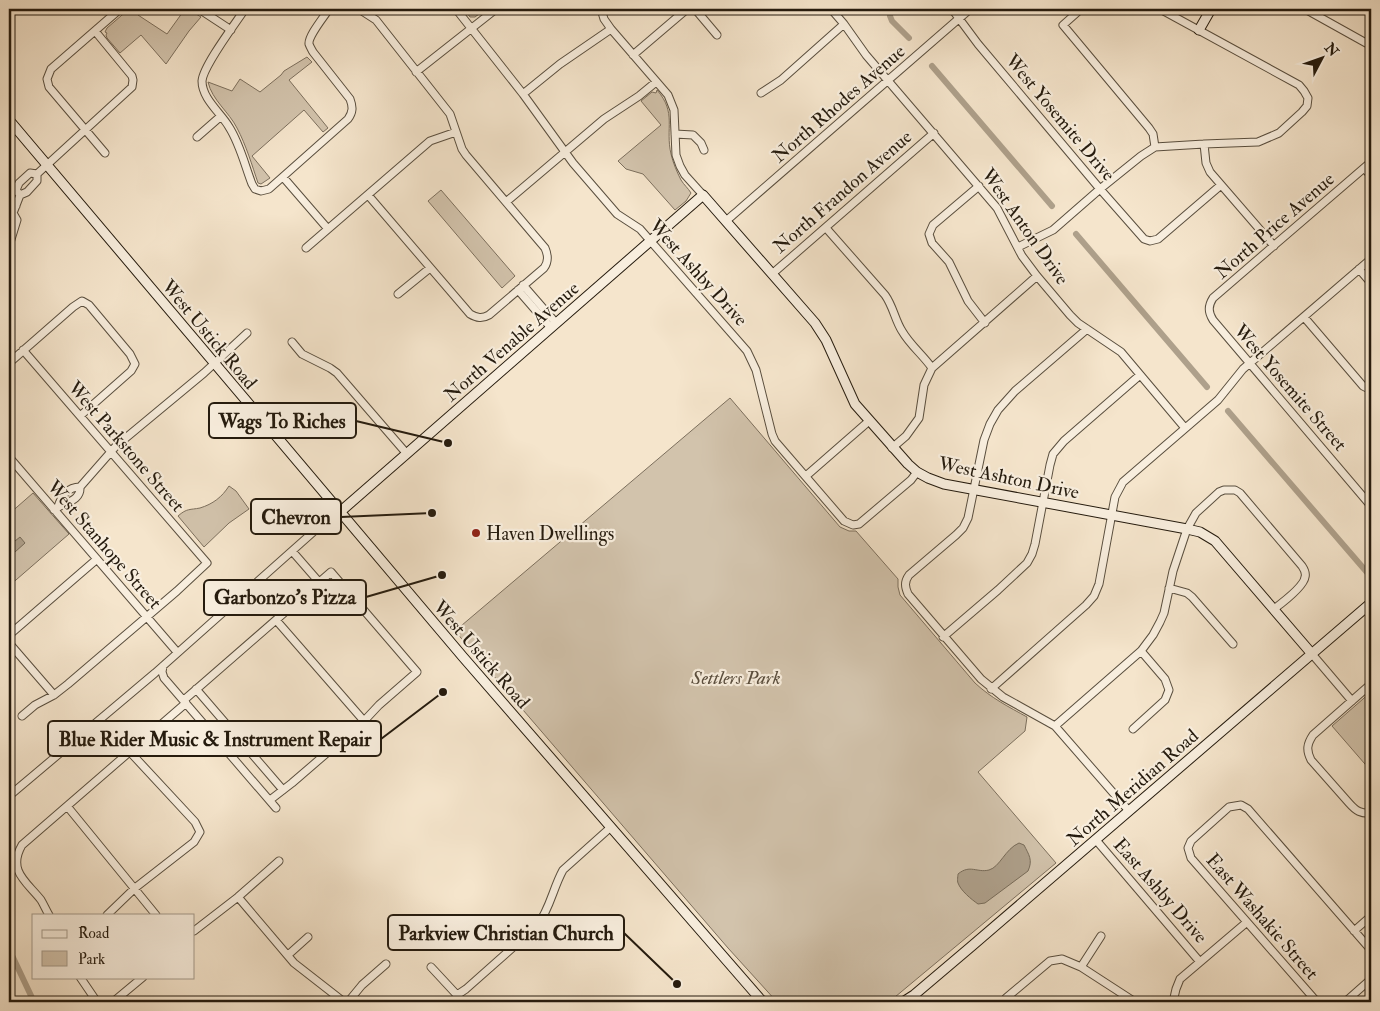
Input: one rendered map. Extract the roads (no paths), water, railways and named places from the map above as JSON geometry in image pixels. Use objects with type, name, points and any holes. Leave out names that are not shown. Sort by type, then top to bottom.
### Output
[{"type":"main road","points":[[1199,30],[1211,9]]},
{"type":"main road","name":"West Ustick Road","points":[[9,120],[462,657],[611,826],[762,1002]]},
{"type":"main road","name":"West Ashton Drive","points":[[703,195],[821,331],[853,399],[892,448],[917,472],[944,484],[1200,532],[1215,541],[1312,654]]},
{"type":"main road","name":"North Venable Avenue","points":[[340,512],[703,195]]},
{"type":"main road","name":"North Meridian Road","points":[[903,1002],[911,999],[1371,603]]},
{"type":"street","points":[[106,153],[50,87],[46,79],[51,69],[120,9]]},
{"type":"street","points":[[199,9],[231,30]]},
{"type":"street","points":[[245,9],[207,67],[202,83],[208,98],[233,134],[252,184],[255,189],[261,191],[269,189],[283,177],[348,119],[352,112],[350,99],[313,52],[309,42],[329,9]]},
{"type":"street","points":[[359,9],[376,20],[450,114],[462,149],[466,155],[545,248],[548,259],[544,268],[489,315],[480,318],[470,314],[368,195]]},
{"type":"street","name":"West Ashby Drive","points":[[456,9],[523,94],[564,152],[617,214],[636,225],[651,241],[747,352],[756,370],[775,441],[844,521],[853,525],[864,521],[911,480],[917,472]]},
{"type":"street","points":[[416,72],[496,9]]},
{"type":"street","name":"West Ashton Drive","points":[[601,9],[604,19],[611,29],[668,95],[674,110],[676,154],[680,166],[703,195]]},
{"type":"street","points":[[633,55],[686,9]]},
{"type":"street","points":[[695,9],[717,35]]},
{"type":"street","name":"West Anton Drive","points":[[831,9],[866,55],[1000,212],[1029,266],[1070,315],[1115,348],[1186,428]]},
{"type":"street","name":"West Yosemite Drive","points":[[952,9],[978,44],[1144,239],[1150,241],[1158,240],[1221,185]]},
{"type":"street","name":"North Rhodes Avenue","points":[[726,221],[970,9]]},
{"type":"street","points":[[1081,9],[1063,26],[1149,128],[1153,134],[1155,147]]},
{"type":"street","points":[[1018,247],[1054,230],[1100,189],[1155,147],[1258,142],[1279,133],[1307,106],[1308,98],[1299,86],[1160,9]]},
{"type":"street","points":[[1304,9],[1371,44]]},
{"type":"street","points":[[761,93],[781,80],[844,24]]},
{"type":"street","points":[[523,94],[560,64],[611,29]]},
{"type":"street","points":[[9,246],[17,220],[11,214],[12,204],[37,181],[37,174],[46,165],[130,90],[133,84],[132,76],[94,31]]},
{"type":"street","points":[[506,202],[604,119],[639,96],[656,82]]},
{"type":"street","points":[[197,137],[221,116]]},
{"type":"street","points":[[306,248],[430,140],[456,132]]},
{"type":"street","name":"North Frandon Avenue","points":[[772,274],[934,133]]},
{"type":"street","points":[[675,134],[693,135],[704,150]]},
{"type":"street","points":[[1204,144],[1206,163],[1210,172],[1274,246]]},
{"type":"street","name":"North Price Avenue","points":[[1209,309],[1210,303],[1214,298],[1371,162]]},
{"type":"street","points":[[1364,168],[1371,176]]},
{"type":"street","points":[[20,195],[16,190],[20,183],[30,173],[37,174]]},
{"type":"street","points":[[283,177],[328,229]]},
{"type":"street","points":[[979,186],[933,225],[929,234],[932,243],[949,262],[968,301],[985,323]]},
{"type":"street","points":[[826,228],[886,295],[900,329],[932,368]]},
{"type":"street","points":[[991,689],[1094,596],[1099,584],[1115,497],[1123,482],[1218,400],[1243,369],[1371,259]]},
{"type":"street","points":[[398,294],[430,268]]},
{"type":"street","points":[[1359,269],[1371,283]]},
{"type":"street","points":[[892,448],[906,436],[919,418],[924,385],[932,368],[1037,276]]},
{"type":"street","points":[[521,287],[553,325]]},
{"type":"street","points":[[9,363],[73,307],[82,301],[89,305],[125,347],[135,364],[131,371],[80,416]]},
{"type":"street","name":"West Yosemite Street","points":[[1209,309],[1212,320],[1371,506]]},
{"type":"street","points":[[1304,317],[1363,386],[1371,390]]},
{"type":"street","points":[[1087,329],[1015,391],[998,410],[984,440],[968,518],[963,528],[909,575],[905,584],[908,594],[981,680],[1003,697],[1055,726],[1129,811]]},
{"type":"street","points":[[56,508],[60,499],[67,491],[80,486],[111,451],[204,373],[247,333]]},
{"type":"street","points":[[292,342],[302,354],[337,373],[407,454]]},
{"type":"street","name":"West Parkstone Street","points":[[23,350],[207,563],[146,616]]},
{"type":"street","points":[[943,637],[1027,563],[1035,544],[1050,465],[1057,448],[1140,375]]},
{"type":"street","points":[[806,476],[869,421]]},
{"type":"street","name":"West Stanhope Street","points":[[10,461],[56,508],[96,559],[177,652]]},
{"type":"street","points":[[56,508],[75,500],[80,492],[80,486]]},
{"type":"street","points":[[1055,726],[1141,651],[1153,635],[1164,613],[1173,571],[1187,529],[1196,513],[1219,492],[1230,489],[1240,493],[1302,566],[1306,577],[1301,586],[1274,609]]},
{"type":"street","points":[[9,796],[163,666],[330,518],[340,512]]},
{"type":"street","points":[[292,551],[319,582]]},
{"type":"street","points":[[9,635],[96,559]]},
{"type":"street","points":[[48,914],[41,901],[20,876],[16,862],[17,854],[22,845],[130,752],[185,702],[196,689],[331,572],[418,672],[292,784],[270,800]]},
{"type":"street","points":[[1169,588],[1187,592],[1233,644]]},
{"type":"street","points":[[22,716],[35,704],[54,696],[146,616]]},
{"type":"street","points":[[276,620],[364,721]]},
{"type":"street","points":[[9,643],[54,696]]},
{"type":"street","points":[[1132,729],[1165,700],[1169,690],[1165,679],[1141,651]]},
{"type":"street","points":[[1312,654],[1352,701]]},
{"type":"street","points":[[163,666],[164,678],[276,808]]},
{"type":"street","points":[[1371,684],[1313,734],[1307,747],[1311,760],[1348,803],[1355,810],[1363,814],[1371,814]]},
{"type":"street","points":[[196,689],[283,790]]},
{"type":"street","points":[[108,914],[135,888],[194,842],[200,832],[188,814],[130,752]]},
{"type":"street","name":"East Washakie Street","points":[[1317,1002],[1191,858],[1188,848],[1191,841],[1229,807],[1241,805],[1248,809],[1354,931]]},
{"type":"street","points":[[67,806],[155,914]]},
{"type":"street","points":[[432,967],[457,996],[538,926],[563,870],[611,826]]},
{"type":"street","name":"East Ashby Drive","points":[[1096,840],[1200,962]]},
{"type":"street","points":[[195,930],[238,897],[279,861]]},
{"type":"street","points":[[238,897],[299,968],[344,1002]]},
{"type":"street","points":[[1371,916],[1354,931],[1371,950]]},
{"type":"street","points":[[1173,1002],[1180,979],[1247,922]]},
{"type":"street","points":[[1080,967],[1101,936]]},
{"type":"street","points":[[288,955],[308,937]]},
{"type":"street","points":[[1005,1002],[1006,998],[1050,960],[1062,959],[1080,967],[1135,1002]]},
{"type":"street","points":[[348,1002],[362,985],[386,964]]},
{"type":"street","points":[[81,978],[97,1002]]},
{"type":"street","points":[[113,1002],[142,978]]},
{"type":"street","points":[[1345,1002],[1371,979]]},
{"type":"waterway","points":[[890,16],[892,21],[909,38]]},
{"type":"waterway","points":[[932,66],[1052,206]]},
{"type":"waterway","points":[[1076,234],[1207,387]]},
{"type":"waterway","points":[[1228,411],[1371,577]]},
{"type":"waterway","points":[[9,949],[34,1002]]},
{"type":"place","name":"Wags To Riches","points":[[448,443]]},
{"type":"place","name":"Chevron","points":[[432,513]]},
{"type":"place","name":"Haven Dwellings","points":[[476,533]]},
{"type":"place","name":"Garbonzo's Pizza","points":[[442,575]]},
{"type":"place","name":"Blue Rider Music & Instrument Repair","points":[[443,692]]},
{"type":"place","name":"Parkview Christian Church","points":[[677,984]]},
{"type":"park label","name":"Settlers Park","points":[[736,677]]}]
